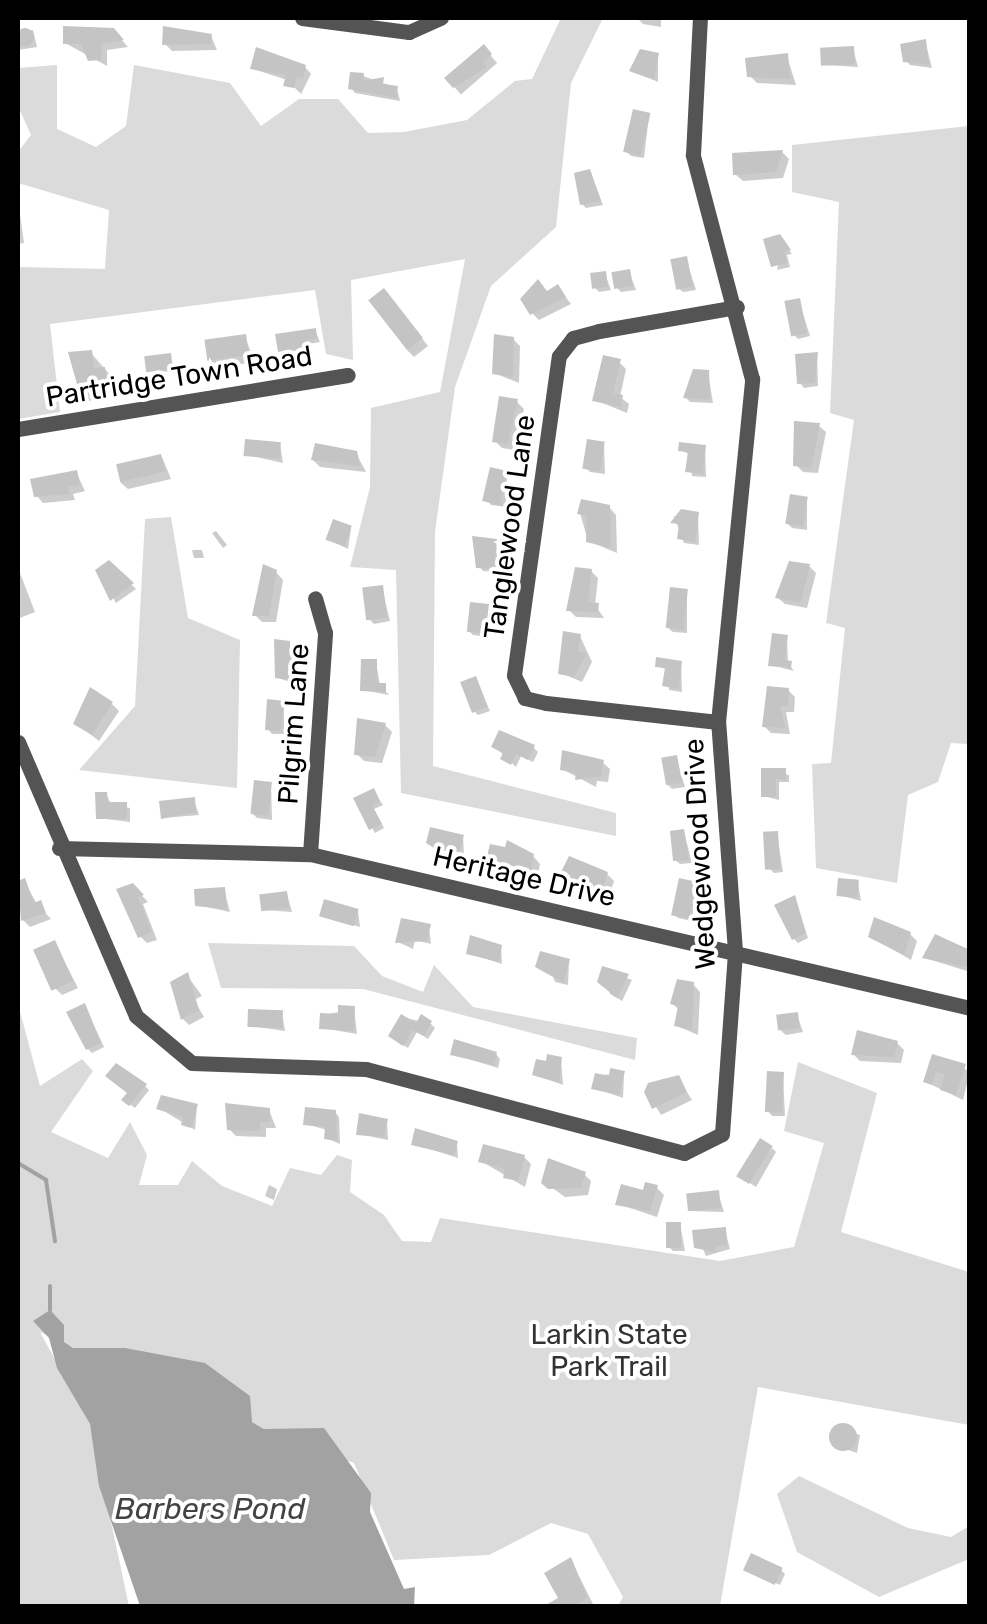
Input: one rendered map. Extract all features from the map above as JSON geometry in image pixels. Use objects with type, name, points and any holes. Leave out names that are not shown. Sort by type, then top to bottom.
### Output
[{"type":"street","points":[[302,18],[409,32],[441,18]]},
{"type":"street","name":"Wedgewood Drive","points":[[60,848],[136,1016],[192,1063],[366,1069],[684,1153],[722,1134],[735,951],[718,722],[752,412],[737,307],[693,155],[701,18]]},
{"type":"street","name":"Tanglewood Lane","points":[[718,722],[546,704],[525,698],[514,674],[559,356],[573,338],[737,307]]},
{"type":"street","name":"Partridge Town Road","points":[[18,429],[348,375]]},
{"type":"street","name":"Pilgrim Lane","points":[[310,854],[325,633],[315,598]]},
{"type":"street","points":[[18,742],[60,848]]},
{"type":"street","name":"Heritage Drive","points":[[60,848],[310,854],[970,1008]]},
{"type":"green space","points":[[561,18],[603,18],[571,83],[556,227],[491,286],[455,387],[435,532],[433,766],[616,813],[616,836],[401,793],[396,570],[350,567],[370,487],[371,408],[440,392],[465,259],[351,280],[353,360],[326,354],[315,290],[50,324],[60,412],[18,419],[20,267],[105,269],[109,210],[18,183],[18,152],[31,135],[18,106],[18,68],[57,65],[57,129],[96,147],[126,126],[134,65],[230,83],[261,126],[299,99],[338,99],[368,133],[404,132],[467,120],[515,81],[532,79]]},
{"type":"green space","points":[[969,126],[969,744],[951,743],[938,782],[908,795],[897,883],[816,868],[812,764],[831,763],[845,628],[826,623],[854,420],[830,413],[839,202],[792,192],[792,145]]},
{"type":"green space","points":[[171,517],[188,618],[240,640],[237,788],[79,770],[135,706],[145,519]]},
{"type":"green space","points":[[208,943],[354,946],[382,976],[423,992],[434,965],[473,1007],[637,1038],[635,1060],[363,989],[221,988]]},
{"type":"green space","name":"Larkin State Park Trail","points":[[18,1004],[40,1086],[82,1059],[93,1071],[51,1132],[108,1158],[130,1122],[147,1155],[139,1185],[178,1185],[192,1161],[222,1186],[272,1206],[290,1168],[321,1175],[337,1155],[352,1160],[350,1192],[384,1215],[402,1241],[431,1242],[440,1218],[720,1261],[794,1247],[824,1143],[784,1131],[798,1062],[877,1093],[841,1232],[969,1272],[969,1425],[758,1387],[720,1606],[618,1606],[623,1597],[588,1534],[551,1523],[489,1555],[394,1560],[354,1463],[264,1429],[125,1348],[73,1348],[40,1332],[90,1424],[129,1606],[18,1606]]},
{"type":"green space","points":[[799,1476],[908,1528],[951,1537],[969,1526],[969,1559],[879,1597],[797,1552],[777,1494]]},
{"type":"water","name":"Barbers Pond","points":[[50,1310],[64,1325],[64,1342],[73,1348],[125,1348],[205,1363],[250,1396],[252,1422],[264,1429],[324,1428],[371,1493],[370,1512],[404,1589],[415,1587],[414,1606],[140,1606],[99,1486],[90,1424],[57,1368],[49,1338],[33,1321]]},
{"type":"building","points":[[63,26],[114,28],[124,40],[101,44],[101,60],[88,61],[81,44],[63,44]]},
{"type":"building","points":[[163,26],[212,34],[211,44],[162,45]]},
{"type":"building","points":[[25,28],[34,37],[25,46],[16,37]]},
{"type":"building","points":[[926,39],[929,65],[903,62],[900,44]]},
{"type":"building","points":[[484,44],[492,54],[483,62],[487,67],[453,88],[444,78]]},
{"type":"building","points":[[854,46],[855,64],[821,66],[820,48]]},
{"type":"building","points":[[256,47],[306,65],[303,79],[296,77],[294,88],[283,86],[286,75],[250,69]]},
{"type":"building","points":[[640,49],[659,53],[654,80],[629,71]]},
{"type":"building","points":[[788,53],[790,79],[747,77],[745,58]]},
{"type":"building","points":[[350,72],[364,73],[363,81],[384,77],[383,84],[398,86],[396,98],[348,89]]},
{"type":"building","points":[[633,109],[651,113],[641,156],[623,152]]},
{"type":"building","points":[[783,150],[776,172],[733,175],[732,153]]},
{"type":"building","points":[[590,169],[601,201],[580,205],[574,173]]},
{"type":"building","points":[[780,234],[791,250],[784,252],[787,263],[771,267],[763,239]]},
{"type":"building","points":[[687,256],[693,286],[676,290],[670,259]]},
{"type":"building","points":[[630,269],[633,286],[614,289],[611,272]]},
{"type":"building","points":[[606,271],[608,287],[592,289],[590,273]]},
{"type":"building","points":[[538,279],[547,291],[558,284],[566,297],[530,315],[520,299]]},
{"type":"building","points":[[384,288],[423,338],[407,350],[368,300]]},
{"type":"building","points":[[800,298],[807,333],[791,336],[784,301]]},
{"type":"building","points":[[316,328],[317,338],[306,340],[307,347],[278,352],[275,334]]},
{"type":"building","points":[[246,334],[249,355],[207,361],[204,340]]},
{"type":"building","points":[[494,334],[514,337],[513,377],[492,374]]},
{"type":"building","points":[[92,350],[94,368],[105,367],[107,388],[80,395],[68,352]]},
{"type":"building","points":[[818,352],[815,383],[797,384],[795,354]]},
{"type":"building","points":[[171,353],[173,369],[146,372],[144,356]]},
{"type":"building","points":[[603,355],[621,359],[613,393],[623,395],[621,407],[592,401]]},
{"type":"building","points":[[693,369],[709,370],[710,400],[683,398]]},
{"type":"building","points":[[499,396],[518,399],[508,444],[492,442]]},
{"type":"building","points":[[794,421],[820,423],[811,468],[793,466]]},
{"type":"building","points":[[245,439],[281,442],[279,459],[244,456]]},
{"type":"building","points":[[587,439],[605,442],[600,471],[582,469]]},
{"type":"building","points":[[679,442],[706,445],[703,474],[685,472],[688,452],[678,451]]},
{"type":"building","points":[[315,443],[357,451],[360,466],[311,460]]},
{"type":"building","points":[[161,454],[165,472],[120,482],[116,464]]},
{"type":"building","points":[[490,467],[508,471],[500,505],[482,501]]},
{"type":"building","points":[[77,470],[80,485],[68,487],[69,494],[34,497],[30,479]]},
{"type":"building","points":[[790,494],[808,497],[803,526],[785,524]]},
{"type":"building","points":[[581,499],[610,505],[611,548],[586,542],[587,516],[577,514]]},
{"type":"building","points":[[681,509],[699,512],[695,542],[677,539],[679,524],[670,523]]},
{"type":"building","points":[[333,519],[352,526],[344,547],[325,540]]},
{"type":"building","points":[[472,536],[497,539],[494,569],[476,568]]},
{"type":"building","points":[[109,560],[134,583],[110,601],[95,570]]},
{"type":"building","points":[[789,561],[810,564],[801,602],[775,598]]},
{"type":"building","points":[[263,564],[277,570],[269,616],[252,616]]},
{"type":"building","points":[[575,567],[592,569],[588,602],[599,603],[598,612],[566,611]]},
{"type":"building","points":[[383,585],[387,618],[366,620],[362,588]]},
{"type":"building","points":[[670,587],[688,589],[684,630],[666,628]]},
{"type":"building","points":[[470,602],[489,604],[486,634],[467,632]]},
{"type":"building","points":[[563,631],[581,634],[578,652],[587,653],[574,677],[558,674]]},
{"type":"building","points":[[772,633],[788,635],[785,660],[792,661],[791,668],[768,666]]},
{"type":"building","points":[[274,639],[290,641],[290,680],[275,678]]},
{"type":"building","points":[[656,657],[682,661],[679,689],[662,686],[665,668],[655,667]]},
{"type":"building","points":[[361,659],[377,659],[377,683],[386,683],[386,692],[360,691]]},
{"type":"building","points":[[476,676],[488,707],[472,713],[460,682]]},
{"type":"building","points":[[767,686],[789,688],[788,706],[780,706],[785,728],[762,727]]},
{"type":"building","points":[[90,687],[113,702],[92,735],[73,724]]},
{"type":"building","points":[[267,699],[285,701],[280,731],[265,730]]},
{"type":"building","points":[[357,718],[386,723],[375,757],[354,755]]},
{"type":"building","points":[[499,730],[535,745],[528,760],[516,754],[511,765],[500,759],[503,753],[491,747]]},
{"type":"building","points":[[562,750],[604,760],[601,776],[575,780],[576,773],[560,770]]},
{"type":"building","points":[[677,755],[682,783],[666,785],[661,758]]},
{"type":"building","points":[[761,768],[786,768],[786,779],[776,779],[776,797],[761,797]]},
{"type":"building","points":[[254,780],[272,782],[268,816],[250,814]]},
{"type":"building","points":[[374,788],[380,801],[372,805],[382,824],[369,830],[353,798]]},
{"type":"building","points":[[95,792],[107,792],[108,802],[127,802],[127,819],[96,819]]},
{"type":"building","points":[[195,797],[196,812],[161,819],[159,801]]},
{"type":"building","points":[[430,827],[464,835],[460,851],[439,851],[426,843]]},
{"type":"building","points":[[684,829],[689,860],[673,861],[670,831]]},
{"type":"building","points":[[778,831],[780,869],[765,870],[763,832]]},
{"type":"building","points":[[507,840],[534,854],[531,869],[486,860],[490,844],[505,847]]},
{"type":"building","points":[[569,856],[608,872],[602,891],[559,876]]},
{"type":"building","points":[[25,878],[34,903],[41,900],[46,913],[21,921],[18,881]]},
{"type":"building","points":[[679,878],[698,882],[690,919],[671,915]]},
{"type":"building","points":[[838,878],[859,880],[857,898],[836,896]]},
{"type":"building","points":[[133,883],[144,895],[138,897],[152,932],[138,938],[116,889]]},
{"type":"building","points":[[225,887],[227,909],[195,906],[194,889]]},
{"type":"building","points":[[287,891],[289,908],[261,911],[259,894]]},
{"type":"building","points":[[795,895],[806,933],[792,940],[774,905]]},
{"type":"building","points":[[324,899],[359,909],[354,926],[319,916]]},
{"type":"building","points":[[874,917],[911,932],[904,955],[868,937]]},
{"type":"building","points":[[401,918],[431,924],[427,941],[395,943]]},
{"type":"building","points":[[935,934],[970,950],[966,967],[922,958]]},
{"type":"building","points":[[470,935],[502,945],[499,962],[466,954]]},
{"type":"building","points":[[55,940],[73,981],[51,991],[33,950]]},
{"type":"building","points":[[540,951],[570,959],[564,983],[535,967]]},
{"type":"building","points":[[602,966],[629,974],[617,998],[597,982]]},
{"type":"building","points":[[188,972],[199,1010],[181,1020],[170,982]]},
{"type":"building","points":[[677,979],[694,982],[692,1030],[674,1026],[678,1006],[670,1004]]},
{"type":"building","points":[[85,1003],[101,1043],[86,1050],[66,1012]]},
{"type":"building","points":[[338,1005],[355,1006],[354,1031],[319,1029],[320,1013],[338,1014]]},
{"type":"building","points":[[248,1009],[283,1010],[282,1028],[247,1027]]},
{"type":"building","points":[[798,1012],[800,1028],[778,1031],[776,1015]]},
{"type":"building","points":[[401,1014],[416,1023],[421,1014],[432,1021],[424,1036],[412,1030],[403,1046],[388,1036]]},
{"type":"building","points":[[857,1030],[898,1041],[894,1057],[851,1055]]},
{"type":"building","points":[[454,1039],[497,1052],[494,1065],[450,1055]]},
{"type":"building","points":[[547,1054],[562,1057],[559,1083],[532,1075],[536,1059],[546,1061]]},
{"type":"building","points":[[932,1054],[966,1064],[956,1095],[940,1090],[945,1074],[936,1072],[932,1085],[923,1082]]},
{"type":"building","points":[[116,1063],[147,1084],[129,1106],[121,1100],[127,1093],[105,1076]]},
{"type":"building","points":[[610,1068],[625,1071],[619,1095],[591,1089],[595,1073],[609,1076]]},
{"type":"building","points":[[767,1071],[784,1072],[782,1113],[765,1112]]},
{"type":"building","points":[[679,1075],[687,1092],[652,1109],[644,1092],[648,1083]]},
{"type":"building","points":[[161,1095],[198,1104],[191,1128],[181,1125],[183,1117],[156,1109]]},
{"type":"building","points":[[225,1103],[270,1108],[270,1122],[260,1122],[260,1131],[227,1130]]},
{"type":"building","points":[[305,1107],[336,1110],[337,1141],[324,1139],[325,1127],[303,1125]]},
{"type":"building","points":[[359,1113],[388,1119],[384,1137],[356,1135]]},
{"type":"building","points":[[415,1128],[458,1141],[454,1155],[411,1145]]},
{"type":"building","points":[[760,1138],[773,1146],[749,1184],[736,1176]]},
{"type":"building","points":[[483,1144],[525,1155],[518,1181],[503,1178],[505,1169],[478,1162]]},
{"type":"building","points":[[548,1158],[586,1172],[581,1188],[548,1189],[541,1183]]},
{"type":"building","points":[[645,1182],[658,1185],[650,1211],[615,1205],[621,1184],[643,1190]]},
{"type":"building","points":[[719,1190],[721,1208],[688,1211],[686,1193]]},
{"type":"building","points":[[666,1222],[681,1222],[681,1248],[666,1248]]},
{"type":"building","points":[[726,1227],[727,1245],[716,1246],[716,1252],[694,1248],[692,1230]]},
{"type":"building","points":[[843,1423],[853,1427],[857,1437],[853,1447],[843,1451],[833,1447],[829,1437],[833,1427]]},
{"type":"building","points":[[751,1553],[783,1568],[775,1585],[743,1570]]},
{"type":"building","points":[[571,1557],[587,1597],[576,1606],[544,1606],[558,1598],[544,1573]]},
{"type":"waterway","points":[[18,1163],[46,1180],[55,1241]]},
{"type":"waterway","points":[[50,1286],[50,1310]]}]
